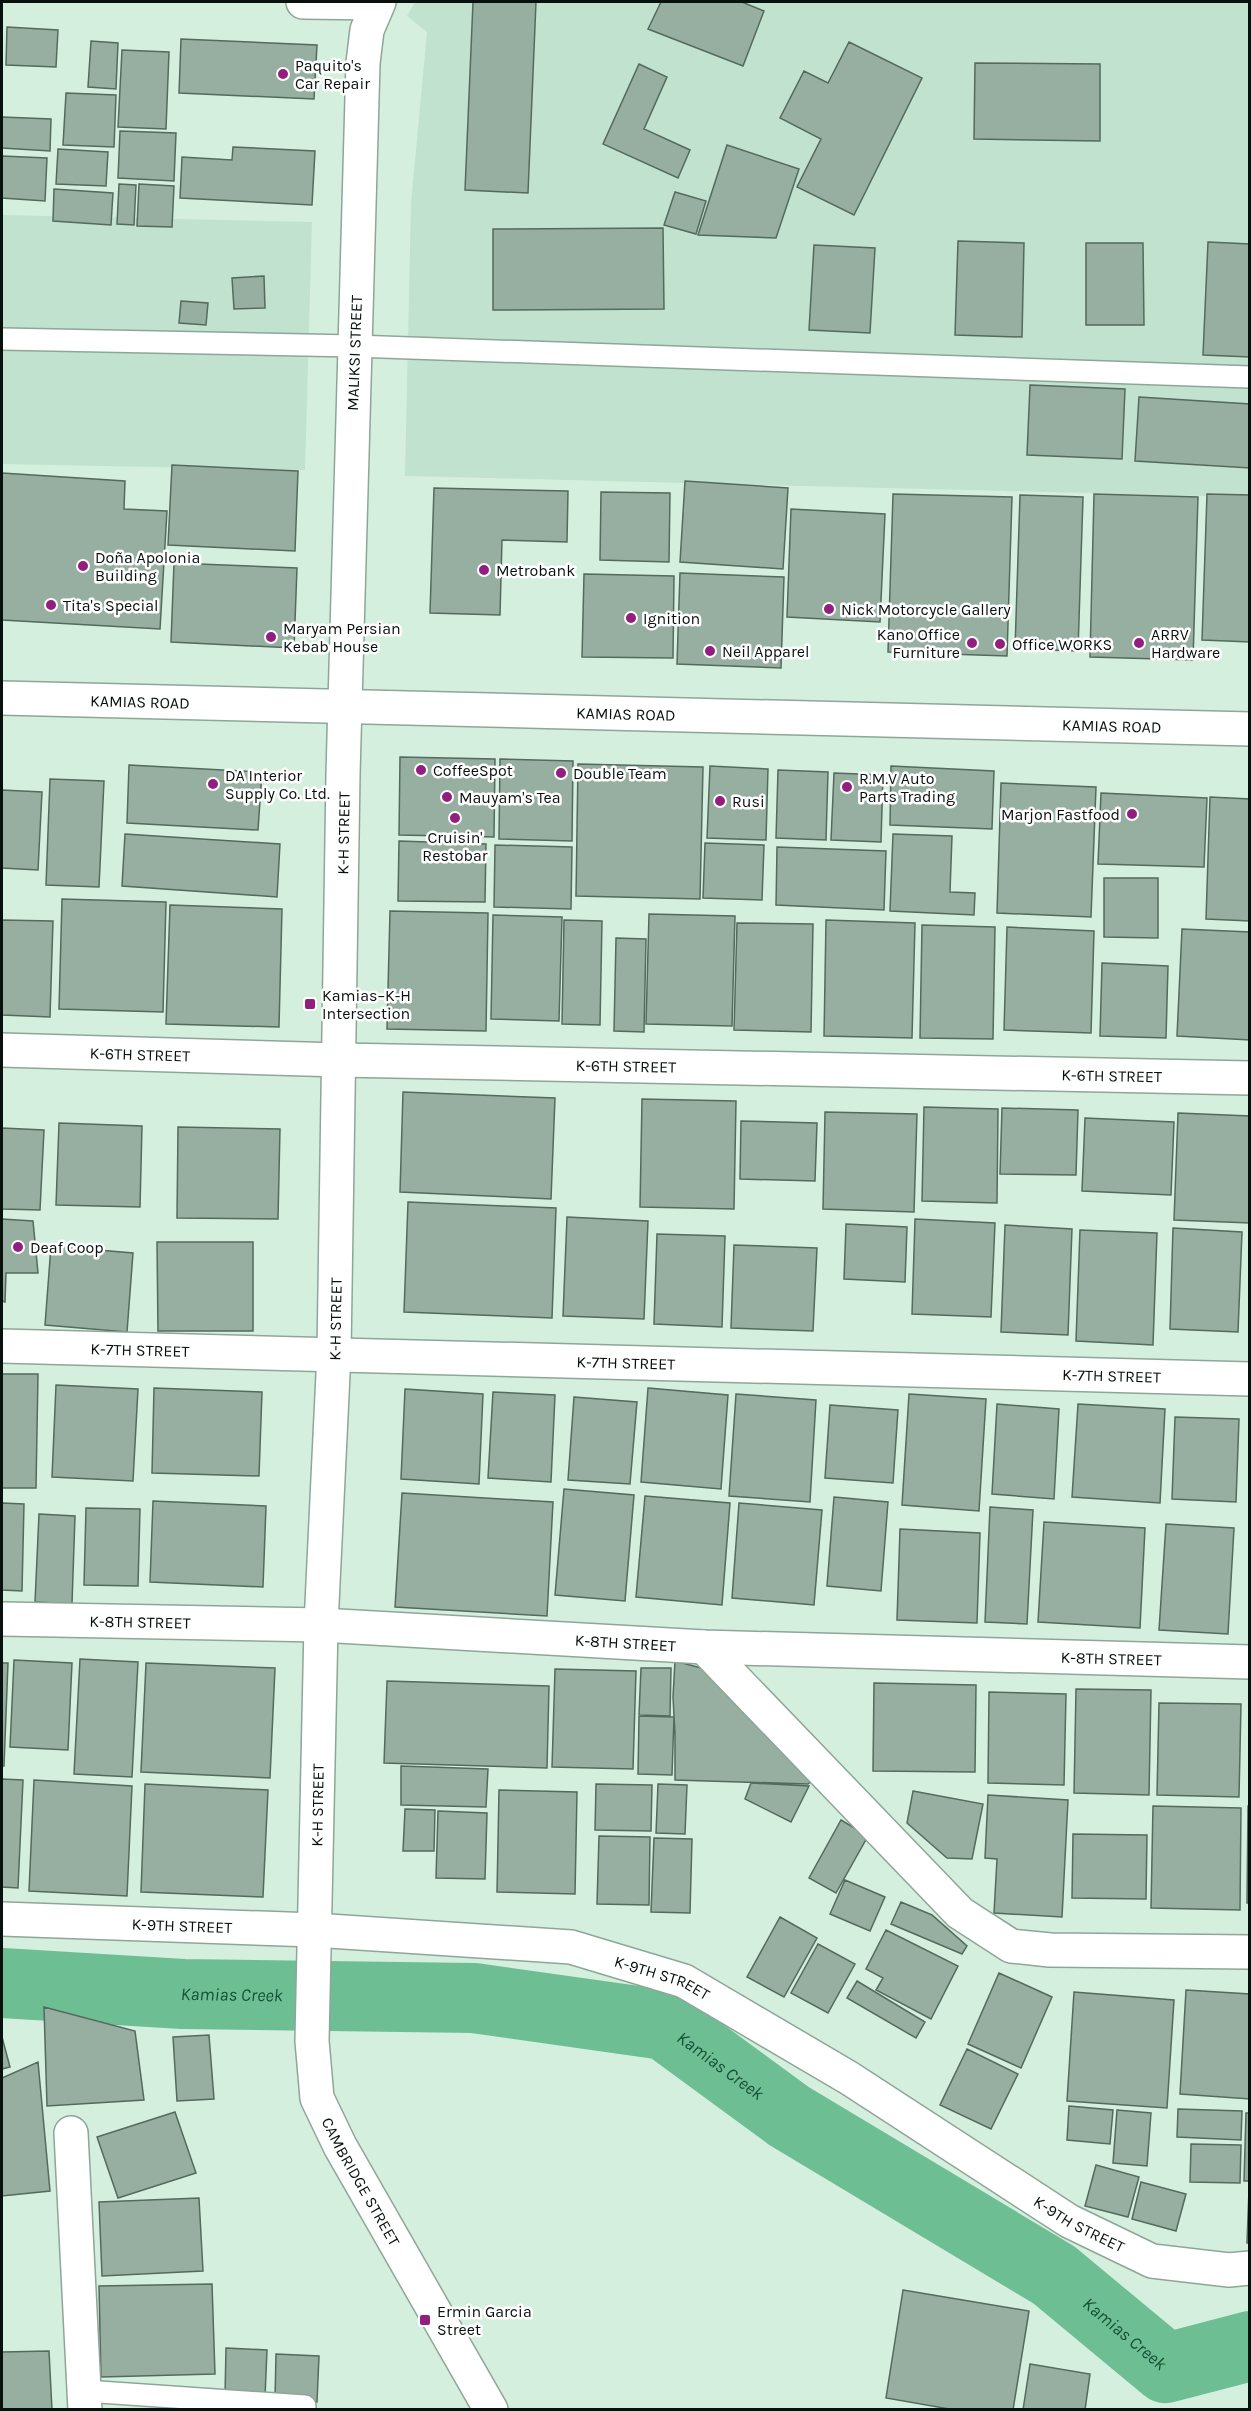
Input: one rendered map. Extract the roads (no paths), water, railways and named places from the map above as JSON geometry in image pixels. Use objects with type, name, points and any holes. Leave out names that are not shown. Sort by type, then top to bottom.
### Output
[{"type":"street","points":[[303,2],[378,2]]},
{"type":"street","name":"MALIKSI STREET","points":[[346,707],[363,63],[367,30],[378,2]]},
{"type":"street","name":"KAMIAS ROAD","points":[[2,698],[1250,729]]},
{"type":"street","name":"K-H STREET","points":[[314,1944],[321,1625],[334,1353],[346,707]]},
{"type":"street","name":"K-6TH STREET","points":[[2,1050],[339,1060],[1250,1078]]},
{"type":"street","name":"K-7TH STREET","points":[[2,1346],[1250,1379]]},
{"type":"street","name":"K-8TH STREET","points":[[2,1620],[321,1625],[704,1647],[1250,1662]]},
{"type":"street","points":[[704,1647],[960,1913],[1011,1946],[1050,1950],[1250,1952]]},
{"type":"street","name":"K-9TH STREET","points":[[2,1919],[314,1944],[571,1947],[684,1981],[849,2078],[1069,2221],[1152,2261],[1229,2270],[1250,2268]]},
{"type":"street","name":"CAMBRIDGE STREET","points":[[314,1944],[312,2041],[317,2098],[340,2146],[491,2409]]},
{"type":"street","points":[[71,2133],[85,2400]]},
{"type":"lane","points":[[2,339],[354,346],[1250,377]]},
{"type":"lane","points":[[85,2400],[305,2406]]},
{"type":"waterway","name":"Kamias Creek","points":[[2,1983],[183,1994],[474,1998],[665,2025],[789,2116],[1054,2275],[1166,2368],[1250,2346]]},
{"type":"place","name":"Paquito's Car Repair","points":[[283,74]]},
{"type":"place","name":"Doña Apolonia Building","points":[[83,566]]},
{"type":"place","name":"Metrobank","points":[[484,570]]},
{"type":"place","name":"Tita's Special","points":[[51,605]]},
{"type":"place","name":"Nick Motorcycle Gallery","points":[[829,609]]},
{"type":"place","name":"Ignition","points":[[631,618]]},
{"type":"place","name":"Maryam Persian Kebab House","points":[[271,637]]},
{"type":"place","name":"Kano Office Furniture","points":[[972,643]]},
{"type":"place","name":"ARRV Hardware","points":[[1139,643]]},
{"type":"place","name":"Office WORKS","points":[[1000,644]]},
{"type":"place","name":"Neil Apparel","points":[[710,651]]},
{"type":"place","name":"CoffeeSpot","points":[[421,770]]},
{"type":"place","name":"Double Team","points":[[561,773]]},
{"type":"place","name":"DA Interior Supply Co. Ltd.","points":[[213,784]]},
{"type":"place","name":"R.M.V Auto Parts Trading","points":[[847,787]]},
{"type":"place","name":"Mauyam's Tea","points":[[447,797]]},
{"type":"place","name":"Rusi","points":[[720,801]]},
{"type":"place","name":"Marjon Fastfood","points":[[1132,814]]},
{"type":"place","name":"Cruisin' Restobar","points":[[455,818]]},
{"type":"place","name":"Kamias–K-H Intersection","points":[[310,1004]]},
{"type":"place","name":"Deaf Coop","points":[[18,1247]]},
{"type":"place","name":"Ermin Garcia Street","points":[[425,2320]]}]
